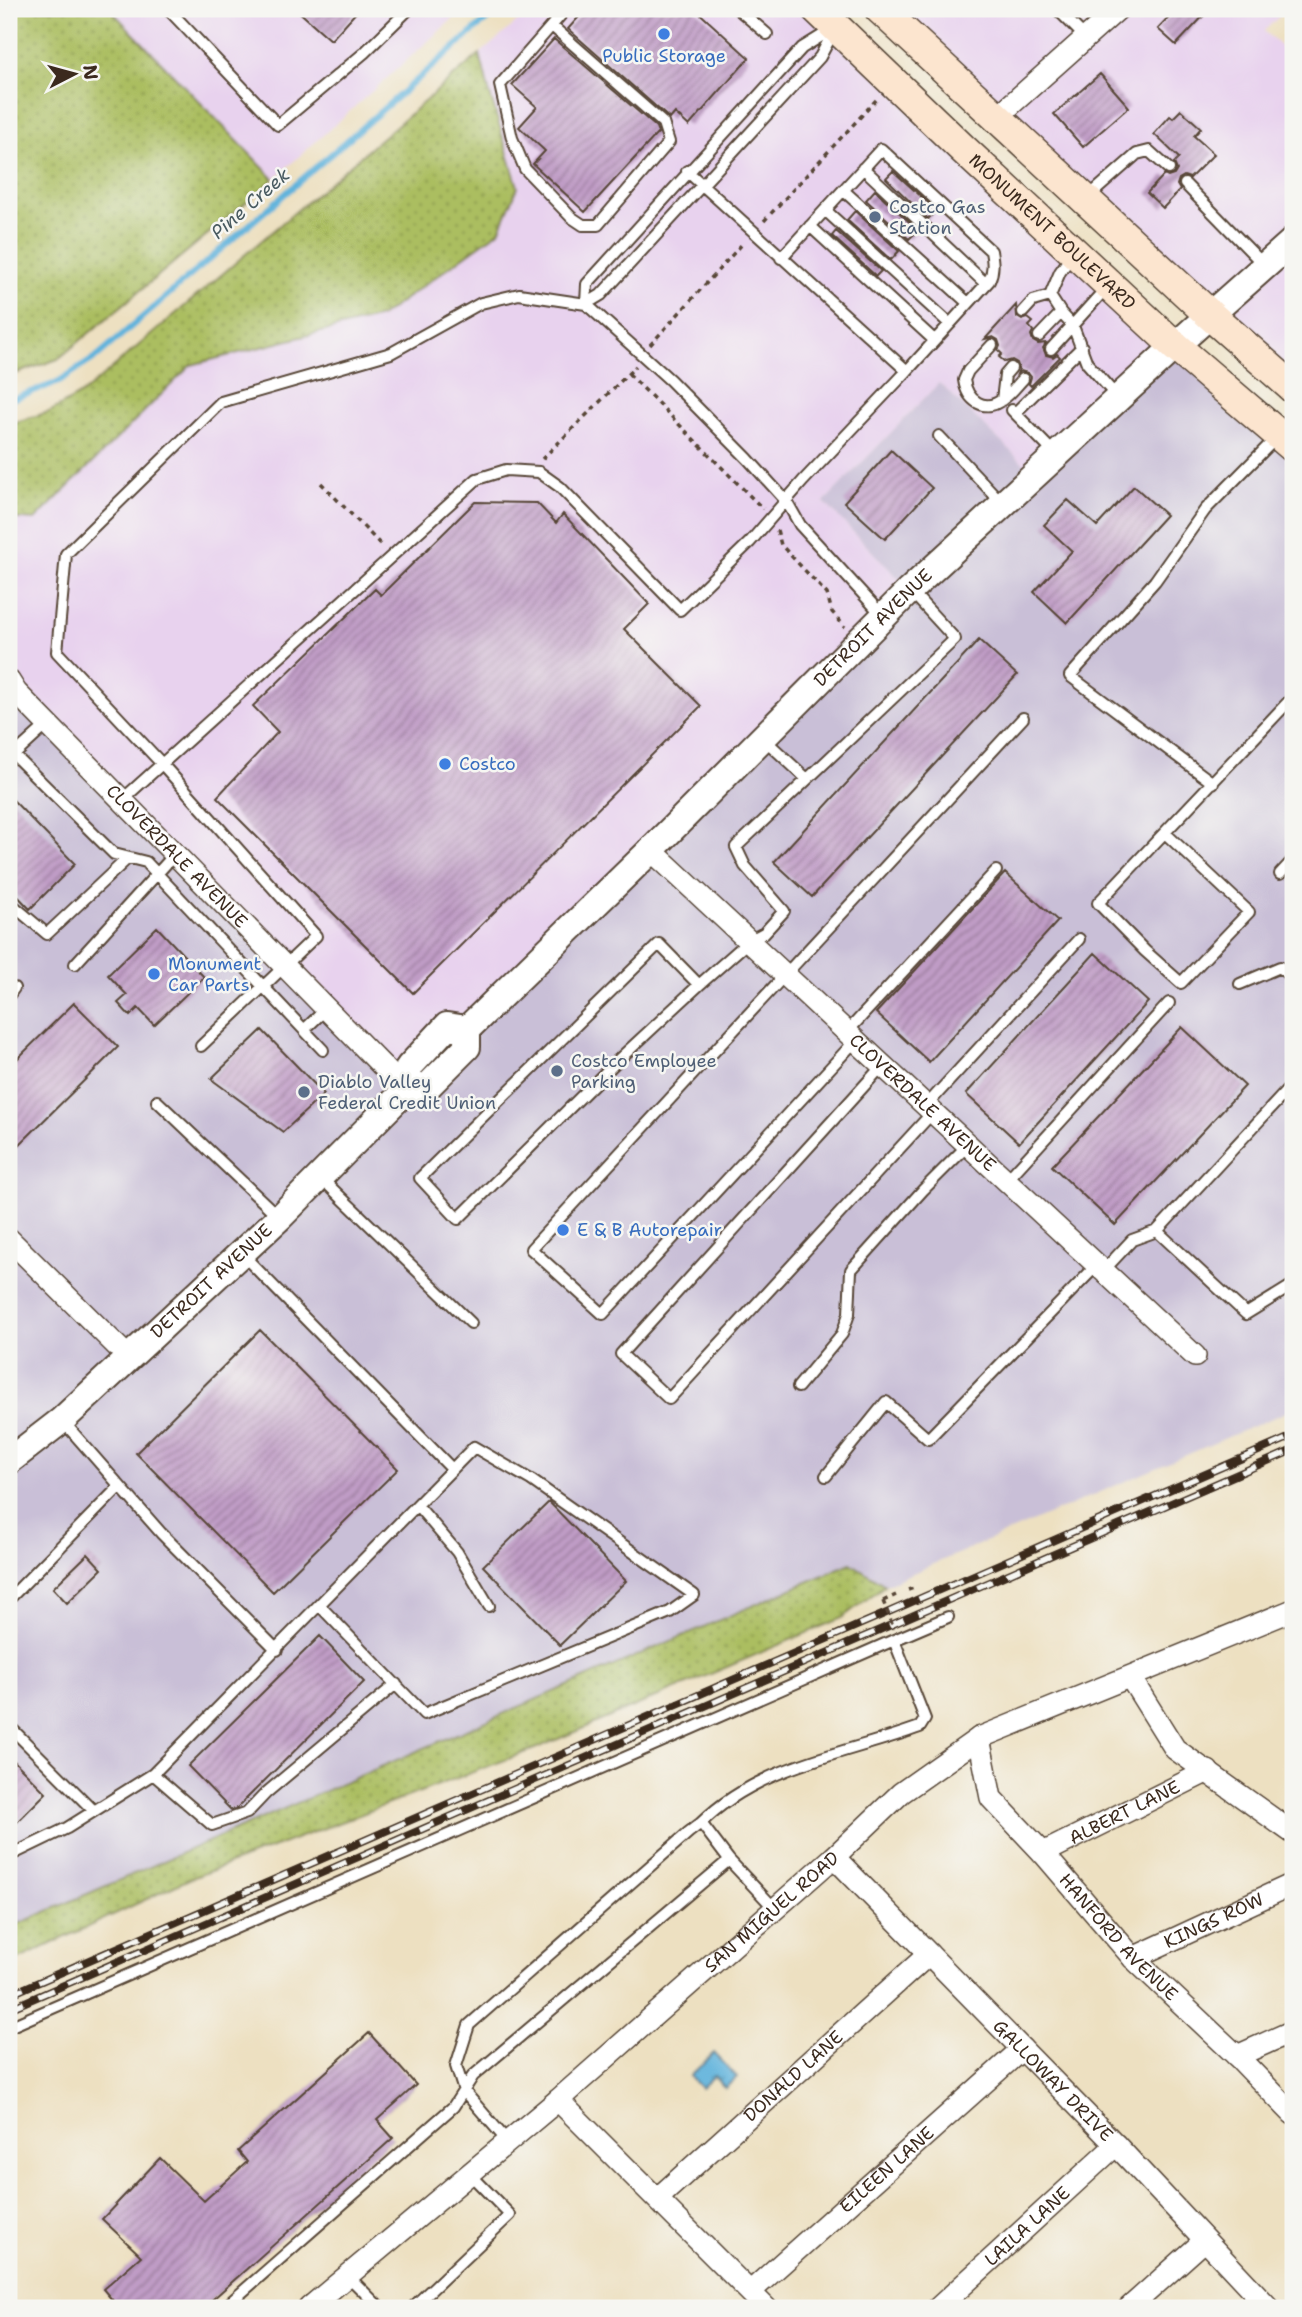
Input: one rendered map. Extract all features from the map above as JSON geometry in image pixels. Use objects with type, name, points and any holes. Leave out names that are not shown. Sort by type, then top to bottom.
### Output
[{"type":"main road","points":[[880,9],[1210,315],[1293,388]]},
{"type":"main road","name":"MONUMENT BOULEVARD","points":[[827,18],[1174,346],[1286,441]]},
{"type":"street","points":[[996,118],[1118,9]]},
{"type":"street","name":"DETROIT AVENUE","points":[[9,1461],[62,1420],[280,1217],[407,1090],[409,1067],[447,1026],[467,1029],[651,850],[910,590],[1174,346],[1293,241]]},
{"type":"street","name":"CLOVERDALE AVENUE","points":[[9,681],[16,692],[407,1090]]},
{"type":"street","name":"CLOVERDALE AVENUE","points":[[651,850],[1195,1356]]},
{"type":"street","points":[[9,1239],[129,1357]]},
{"type":"street","name":"SAN MIGUEL ROAD","points":[[309,2308],[558,2099],[834,1857],[901,1793],[979,1738],[1293,1610]]},
{"type":"street","points":[[1130,1677],[1175,1749],[1293,1833]]},
{"type":"street","name":"HANFORD AVENUE","points":[[979,1738],[991,1798],[1043,1853],[1133,1958],[1237,2056],[1293,2114]]},
{"type":"street","name":"ALBERT LANE","points":[[1043,1853],[1208,1772]]},
{"type":"street","name":"GALLOWAY DRIVE","points":[[834,1857],[1116,2145],[1269,2308]]},
{"type":"street","name":"KINGS ROW","points":[[1133,1958],[1293,1884]]},
{"type":"street","name":"DONALD LANE","points":[[658,2198],[929,1954]]},
{"type":"street","points":[[1237,2056],[1293,2031]]},
{"type":"street","name":"EILEEN LANE","points":[[751,2291],[1022,2049]]},
{"type":"street","points":[[558,2099],[766,2308]]},
{"type":"street","name":"LAILA LANE","points":[[938,2308],[1116,2145]]},
{"type":"street","points":[[1129,2308],[1204,2241]]},
{"type":"lane","points":[[168,9],[278,125],[364,53],[409,9]]},
{"type":"lane","points":[[552,26],[663,122],[669,142],[598,225],[583,225],[571,217],[525,169],[509,125],[500,85],[566,9]]},
{"type":"lane","points":[[738,9],[767,34]]},
{"type":"lane","points":[[1057,9],[1086,38]]},
{"type":"lane","points":[[586,304],[587,284],[827,18]]},
{"type":"lane","points":[[586,304],[601,295],[820,57],[827,18]]},
{"type":"lane","points":[[122,800],[477,479],[506,470],[539,472],[560,487],[680,610],[771,521],[803,481],[950,324],[986,284],[993,273],[994,263],[991,251],[881,149],[781,258]]},
{"type":"lane","points":[[1085,200],[1137,154],[1149,151],[1169,169]]},
{"type":"lane","points":[[863,168],[986,284]]},
{"type":"lane","points":[[687,171],[906,371]]},
{"type":"lane","points":[[1185,184],[1265,266]]},
{"type":"lane","points":[[844,190],[968,303]]},
{"type":"lane","points":[[825,210],[950,324]]},
{"type":"lane","points":[[810,226],[934,340]]},
{"type":"lane","points":[[1050,296],[1060,272],[1074,252]]},
{"type":"lane","points":[[1052,349],[1110,284]]},
{"type":"lane","points":[[201,1046],[316,936],[162,764],[57,652],[65,554],[221,402],[391,353],[481,303],[519,295],[586,304],[708,418],[787,502],[800,525],[884,617]]},
{"type":"lane","points":[[1023,312],[1033,301],[1050,296]]},
{"type":"lane","points":[[1050,296],[1073,326],[1087,363],[1118,398]]},
{"type":"lane","points":[[1039,336],[1061,313]]},
{"type":"lane","points":[[992,345],[968,371],[964,380],[965,389],[975,403],[989,406],[1002,400],[1023,379]]},
{"type":"lane","points":[[1015,413],[1082,347]]},
{"type":"lane","points":[[1002,400],[1005,375],[1011,368]]},
{"type":"lane","points":[[1002,400],[1056,455]]},
{"type":"lane","points":[[939,436],[1003,504]]},
{"type":"lane","points":[[1213,783],[1070,676],[1155,581],[1205,510],[1286,441]]},
{"type":"lane","points":[[699,985],[659,944],[420,1178],[458,1219],[615,1063],[749,941],[764,933],[785,911],[745,866],[736,847],[954,639],[910,590]]},
{"type":"lane","points":[[1165,833],[1249,912],[1181,983],[1145,951],[1098,902],[1293,697]]},
{"type":"lane","points":[[996,871],[603,1314],[531,1249],[1023,718]]},
{"type":"lane","points":[[48,724],[14,755],[114,854],[146,863],[323,1049]]},
{"type":"lane","points":[[763,737],[807,779]]},
{"type":"lane","points":[[75,964],[175,854]]},
{"type":"lane","points":[[9,902],[47,934],[128,858]]},
{"type":"lane","points":[[1280,874],[1293,860]]},
{"type":"lane","points":[[883,1065],[621,1354],[669,1399],[1079,939]]},
{"type":"lane","points":[[1240,984],[1280,967],[1293,979]]},
{"type":"lane","points":[[1007,1180],[1170,1003]]},
{"type":"lane","points":[[305,1029],[327,1008]]},
{"type":"lane","points":[[826,1476],[886,1402],[928,1439],[1101,1267],[1132,1240],[1157,1231],[1293,1084]]},
{"type":"lane","points":[[157,1101],[280,1217]]},
{"type":"lane","points":[[798,1387],[842,1334],[849,1314],[850,1270],[968,1145]]},
{"type":"lane","points":[[320,1177],[471,1323]]},
{"type":"lane","points":[[1157,1231],[1246,1314],[1293,1284]]},
{"type":"lane","points":[[241,1254],[452,1469]]},
{"type":"lane","points":[[62,1420],[192,1566],[277,1650]]},
{"type":"lane","points":[[9,1856],[67,1828],[153,1774],[474,1447],[531,1480],[694,1595],[670,1612],[424,1714],[320,1605]]},
{"type":"lane","points":[[9,1599],[119,1486]]},
{"type":"lane","points":[[417,1505],[457,1552],[489,1606]]},
{"type":"lane","points":[[9,2027],[894,1635],[948,1617]]},
{"type":"lane","points":[[508,2142],[464,2091],[456,2067],[469,2025],[701,1824],[717,1807],[777,1773],[920,1727],[925,1719],[894,1635]]},
{"type":"lane","points":[[153,1774],[212,1825],[247,1813],[266,1793],[396,1684]]},
{"type":"lane","points":[[9,1726],[94,1811]]},
{"type":"lane","points":[[701,1824],[729,1860],[775,1909]]},
{"type":"lane","points":[[224,2308],[453,2106],[473,2076],[729,1860]]},
{"type":"lane","points":[[412,2308],[510,2215],[470,2174]]},
{"type":"lane","points":[[348,2276],[380,2308]]},
{"type":"path","points":[[530,472],[629,374],[650,345],[894,83]]},
{"type":"path","points":[[629,374],[763,510],[780,534],[781,545],[827,594],[832,612],[858,640]]},
{"type":"path","points":[[321,483],[392,556]]},
{"type":"path","points":[[908,1590],[914,1588]]},
{"type":"path","points":[[894,1635],[883,1601],[896,1595]]},
{"type":"shaded area","points":[[110,9],[464,9],[274,179]]},
{"type":"shaded area","points":[[532,9],[817,9],[1175,346],[1035,474],[939,383],[824,502],[910,590],[467,1029],[447,1026],[406,1090],[9,681],[9,518],[35,520],[191,365],[380,317],[489,91],[480,54]]},
{"type":"shaded area","points":[[880,9],[1287,9],[1264,31],[1293,58],[1293,388]]},
{"type":"shaded area","points":[[1175,346],[1293,447],[1293,1409],[885,1585],[850,1563],[9,1928],[9,681],[406,1089],[910,590],[824,502],[939,383],[1035,474]]},
{"type":"green space","points":[[9,9],[110,9],[274,179],[58,359],[9,376]]},
{"type":"green space","points":[[480,54],[518,187],[499,231],[380,317],[191,365],[35,520],[9,518],[9,424],[49,412],[83,393]]},
{"type":"green space","points":[[851,1563],[885,1585],[842,1618],[537,1748],[189,1879],[9,1964],[9,1928]]},
{"type":"water","points":[[714,2053],[737,2077],[725,2088],[714,2076],[701,2088],[690,2076]]},
{"type":"building","points":[[296,9],[359,9],[331,40]]},
{"type":"building","points":[[586,9],[695,9],[749,58],[689,126],[675,113],[670,119],[568,29]]},
{"type":"building","points":[[1177,9],[1210,9],[1176,45],[1158,29]]},
{"type":"building","points":[[554,39],[656,127],[658,133],[585,212],[533,164],[545,151],[519,127],[537,107],[512,85]]},
{"type":"building","points":[[1100,74],[1129,107],[1083,147],[1054,114]]},
{"type":"building","points":[[1181,110],[1201,128],[1194,136],[1214,154],[1190,178],[1184,176],[1179,179],[1177,185],[1180,190],[1163,208],[1147,193],[1164,175],[1174,175],[1177,170],[1174,163],[1179,158],[1154,134],[1170,116],[1173,118]]},
{"type":"building","points":[[893,171],[936,210],[928,219],[886,178]]},
{"type":"building","points":[[875,190],[918,230],[909,239],[866,200]]},
{"type":"building","points":[[855,211],[899,251],[891,260],[847,220]]},
{"type":"building","points":[[836,231],[881,271],[876,276],[832,236]]},
{"type":"building","points":[[1016,305],[1017,317],[1022,320],[1028,318],[1033,322],[1029,326],[1033,331],[1033,341],[1038,344],[1046,343],[1043,348],[1046,355],[1053,357],[1057,354],[1060,357],[1031,386],[1028,373],[1021,371],[1017,374],[1017,363],[1012,360],[1005,362],[999,357],[1002,354],[998,350],[998,340],[993,337],[985,339]]},
{"type":"building","points":[[891,450],[932,488],[885,539],[844,502]]},
{"type":"building","points":[[1134,486],[1166,515],[1067,623],[1034,592],[1072,551],[1044,525],[1068,500],[1097,526]]},
{"type":"building","name":"Costco","points":[[475,502],[537,503],[556,523],[563,514],[649,604],[624,629],[701,706],[413,993],[217,797],[278,732],[253,706],[375,589],[381,595]]},
{"type":"building","points":[[979,640],[1017,675],[812,897],[774,862]]},
{"type":"building","points":[[9,796],[75,864],[30,909],[9,887]]},
{"type":"building","points":[[1005,873],[1058,921],[929,1062],[876,1013]]},
{"type":"building","points":[[157,927],[204,977],[154,1025],[138,1008],[130,1016],[118,1003],[127,995],[108,975]]},
{"type":"building","points":[[1095,953],[1148,1002],[1019,1143],[966,1094]]},
{"type":"building","points":[[74,1003],[118,1047],[9,1155],[9,1067]]},
{"type":"building","points":[[1182,1027],[1245,1086],[1115,1225],[1052,1166]]},
{"type":"building","points":[[262,1030],[324,1094],[283,1132],[211,1079]]},
{"type":"building","points":[[260,1330],[398,1469],[273,1592],[136,1453]]},
{"type":"building","points":[[549,1502],[626,1581],[560,1645],[483,1566]]},
{"type":"building","points":[[88,1554],[102,1569],[67,1603],[53,1588]]},
{"type":"building","points":[[320,1636],[364,1682],[236,1809],[231,1810],[188,1766]]},
{"type":"building","points":[[9,1756],[46,1793],[9,1830]]},
{"type":"building","points":[[369,2033],[416,2085],[377,2120],[393,2138],[203,2308],[119,2308],[103,2289],[141,2256],[102,2219],[160,2158],[204,2201],[247,2162],[238,2151]]},
{"type":"waterway","name":"Pine Creek","points":[[9,400],[56,383],[95,358],[499,9]]},
{"type":"railway","points":[[9,1995],[1293,1436]]},
{"type":"railway","points":[[9,2009],[1293,1450]]},
{"type":"place","name":"Public Storage","points":[[664,34]]},
{"type":"place","name":"Costco Gas Station","points":[[875,217]]},
{"type":"place","name":"Costco","points":[[445,764]]},
{"type":"place","name":"Monument Car Parts","points":[[154,974]]},
{"type":"place","name":"Costco Employee Parking","points":[[557,1071]]},
{"type":"place","name":"Diablo Valley Federal Credit Union","points":[[304,1092]]},
{"type":"place","name":"E & B Autorepair","points":[[563,1230]]}]
